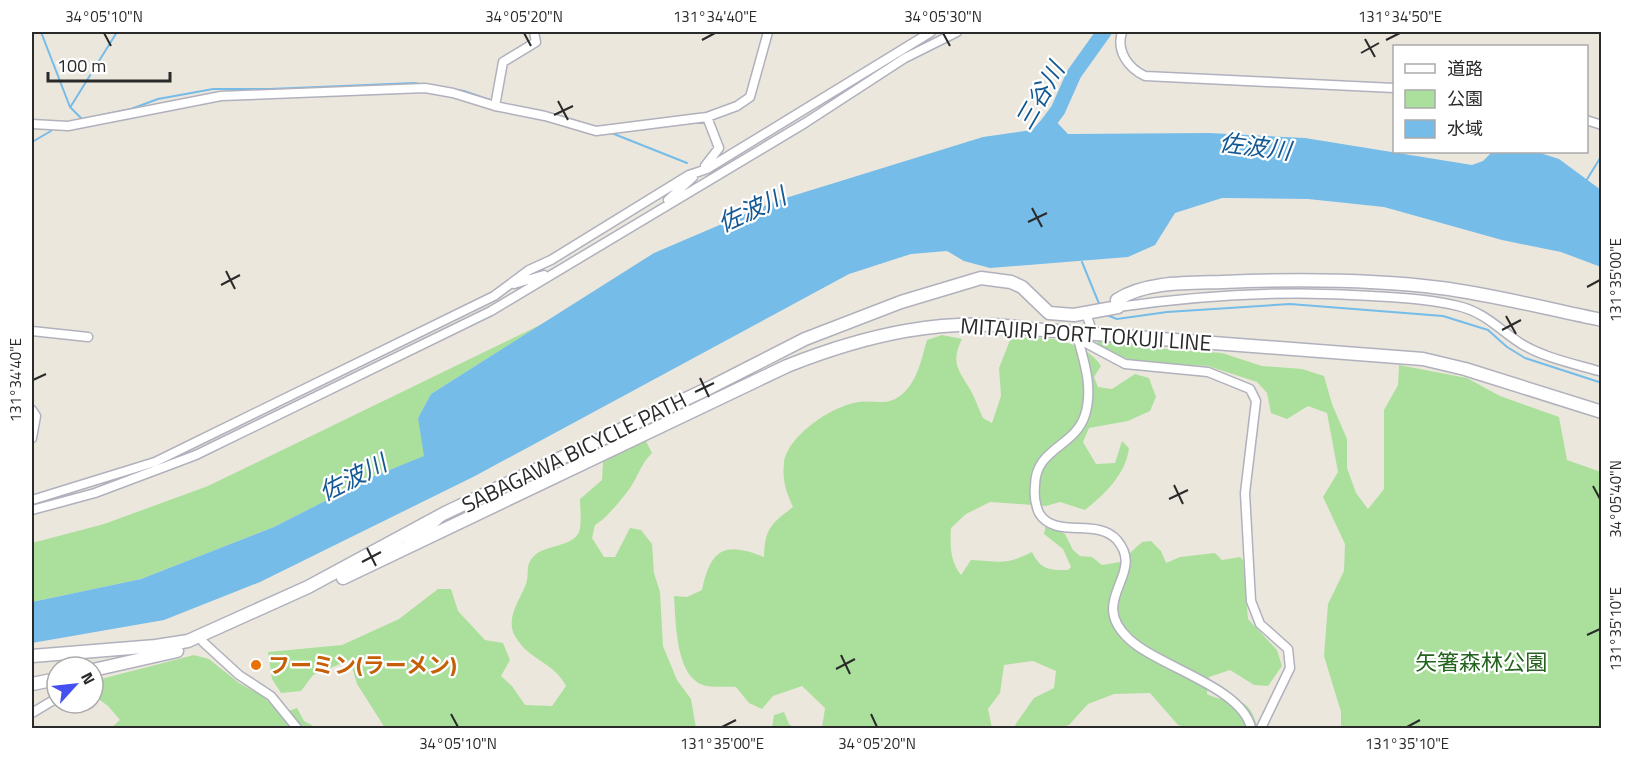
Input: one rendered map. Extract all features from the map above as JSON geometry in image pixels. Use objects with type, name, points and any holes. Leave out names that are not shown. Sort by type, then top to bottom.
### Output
[{"type":"main road","name":"SABAGAWA BICYCLE PATH","points":[[32,656],[156,646],[188,641],[308,587],[446,513],[645,416],[709,388],[805,339],[901,302],[981,278],[1011,282],[1022,287],[1049,313],[1074,315],[1115,308],[1117,300],[1123,296],[1155,287],[1204,282],[1335,280],[1442,288],[1506,298],[1602,320]]},
{"type":"main road","name":"MITAJIRI PORT TOKUJI LINE","points":[[105,667],[203,642],[787,366],[856,342],[941,326],[1005,325],[1077,336],[1093,334],[1423,359],[1465,369],[1602,412]]},
{"type":"street","points":[[496,103],[503,62],[536,42],[534,32]]},
{"type":"street","points":[[32,124],[68,126],[221,96],[425,88],[496,103],[596,131],[707,117],[737,106],[750,97],[768,32]]},
{"type":"street","points":[[32,500],[155,462],[494,296],[529,270],[551,260],[689,175],[791,119],[932,32]]},
{"type":"street","points":[[32,510],[95,493],[196,455],[491,311],[805,123],[905,58],[957,32]]},
{"type":"street","points":[[1122,32],[1121,49],[1126,62],[1135,71],[1145,76],[1393,88]]},
{"type":"street","points":[[669,203],[668,200],[700,170],[719,148],[707,117]]},
{"type":"street","points":[[510,285],[543,274],[548,276]]},
{"type":"street","points":[[1115,308],[1183,298],[1275,294],[1341,293],[1418,299],[1460,306],[1493,320],[1520,343],[1538,352],[1602,372]]},
{"type":"street","points":[[1090,312],[1093,334]]},
{"type":"street","points":[[32,331],[88,337]]},
{"type":"street","points":[[1077,336],[1088,375],[1084,416],[1076,432],[1049,451],[1039,466],[1034,498],[1040,514],[1059,526],[1101,529],[1117,540],[1125,555],[1126,571],[1112,603],[1113,616],[1120,629],[1148,654],[1219,691],[1242,711],[1251,729]]},
{"type":"street","points":[[1077,336],[1125,364],[1208,372],[1250,389],[1254,395],[1256,401],[1245,494],[1251,601],[1260,624],[1282,641],[1291,658],[1290,668],[1261,729]]},
{"type":"street","points":[[32,410],[36,416],[32,438]]},
{"type":"street","points":[[645,416],[652,430]]},
{"type":"street","points":[[398,540],[426,535],[446,513]]},
{"type":"street","points":[[203,642],[239,675],[271,696],[297,729]]},
{"type":"street","points":[[32,713],[45,705]]},
{"type":"green space","points":[[542,324],[431,394],[418,418],[425,456],[372,477],[274,527],[141,579],[32,602],[32,543],[104,524],[208,486]]},
{"type":"green space","points":[[942,335],[962,339],[956,361],[983,418],[992,423],[1001,396],[999,368],[1010,340],[1021,338],[1047,338],[1084,350],[1101,366],[1094,377],[1098,387],[1112,389],[1135,374],[1149,378],[1156,397],[1150,411],[1128,421],[1089,428],[1083,442],[1096,464],[1115,463],[1122,441],[1129,448],[1119,475],[1107,490],[1085,510],[1060,502],[1046,506],[990,502],[966,514],[951,528],[953,558],[961,575],[971,560],[1008,561],[1032,552],[1046,568],[1068,570],[1071,567],[1063,549],[1044,534],[1046,524],[1065,534],[1073,550],[1080,556],[1092,557],[1102,565],[1120,562],[1142,542],[1151,541],[1161,551],[1166,563],[1180,557],[1215,553],[1222,560],[1240,557],[1243,560],[1248,619],[1277,650],[1282,666],[1268,686],[1254,685],[1230,670],[1209,677],[1207,694],[1243,703],[1253,714],[1257,725],[1253,728],[1188,728],[1178,725],[1150,693],[1114,694],[1088,704],[1069,725],[1058,728],[1017,728],[1015,725],[1034,698],[1054,688],[1056,671],[1033,661],[1004,665],[1000,693],[988,709],[992,728],[822,728],[825,708],[802,686],[773,696],[762,709],[749,703],[736,687],[707,686],[694,679],[682,659],[674,596],[687,597],[702,590],[710,565],[722,552],[740,550],[764,557],[768,533],[774,523],[793,507],[785,486],[784,463],[793,442],[813,424],[848,404],[890,401],[902,394],[917,373],[927,340]]},
{"type":"green space","name":"矢箸森林公園","points":[[1099,339],[1167,349],[1222,353],[1262,366],[1302,369],[1324,376],[1332,404],[1347,439],[1347,468],[1356,493],[1368,509],[1384,489],[1384,410],[1398,385],[1399,365],[1467,378],[1500,396],[1559,417],[1567,460],[1601,472],[1601,728],[1341,728],[1341,712],[1324,656],[1328,604],[1344,571],[1345,544],[1323,497],[1338,472],[1327,413],[1308,406],[1287,419],[1271,413],[1267,393],[1257,382],[1208,366],[1136,362],[1095,346]]},
{"type":"green space","points":[[646,441],[652,453],[622,498],[595,525],[592,538],[604,557],[615,557],[630,528],[641,530],[652,544],[654,573],[660,592],[663,646],[677,680],[691,699],[696,728],[385,728],[357,684],[350,660],[313,675],[301,691],[281,693],[272,679],[268,652],[342,645],[399,619],[438,589],[451,589],[458,611],[485,640],[503,643],[510,660],[501,676],[512,686],[525,705],[552,706],[566,686],[555,671],[520,644],[512,629],[517,603],[526,584],[528,566],[535,555],[576,537],[580,525],[580,499],[602,480],[603,461]]},
{"type":"green space","points":[[194,655],[209,659],[239,683],[263,696],[280,714],[297,708],[304,721],[317,728],[111,728],[120,720],[105,704],[105,678]]},
{"type":"green space","points":[[784,712],[789,724],[795,728],[772,728],[774,715]]},
{"type":"water","name":"佐波川","points":[[1048,113],[1068,134],[1209,133],[1305,138],[1472,165],[1483,161],[1491,153],[1540,153],[1559,159],[1601,190],[1601,267],[1561,252],[1502,240],[1384,207],[1308,199],[1222,198],[1175,213],[1155,245],[1128,257],[990,268],[964,261],[947,251],[911,254],[849,274],[475,476],[260,582],[164,620],[32,643],[32,602],[141,579],[274,527],[372,477],[424,456],[418,418],[431,394],[654,253],[776,201],[983,137],[1032,130]]},
{"type":"waterway","points":[[41,32],[70,107],[81,118]]},
{"type":"waterway","points":[[71,106],[117,32]]},
{"type":"waterway","name":"三谷川","points":[[1041,133],[1058,110],[1074,74],[1104,32]]},
{"type":"waterway","points":[[74,121],[131,109],[158,99],[213,89],[414,83],[464,91],[493,101]]},
{"type":"waterway","points":[[549,113],[595,127]]},
{"type":"waterway","points":[[32,142],[51,131]]},
{"type":"waterway","points":[[609,132],[687,163]]},
{"type":"waterway","points":[[1586,181],[1602,155]]},
{"type":"waterway","points":[[1082,262],[1100,306]]},
{"type":"waterway","points":[[1104,314],[1117,319],[1167,312],[1290,304],[1443,316],[1488,330],[1507,347],[1525,358],[1602,383]]},
{"type":"place","name":"フーミン(ラーメン)","points":[[256,665]]}]
